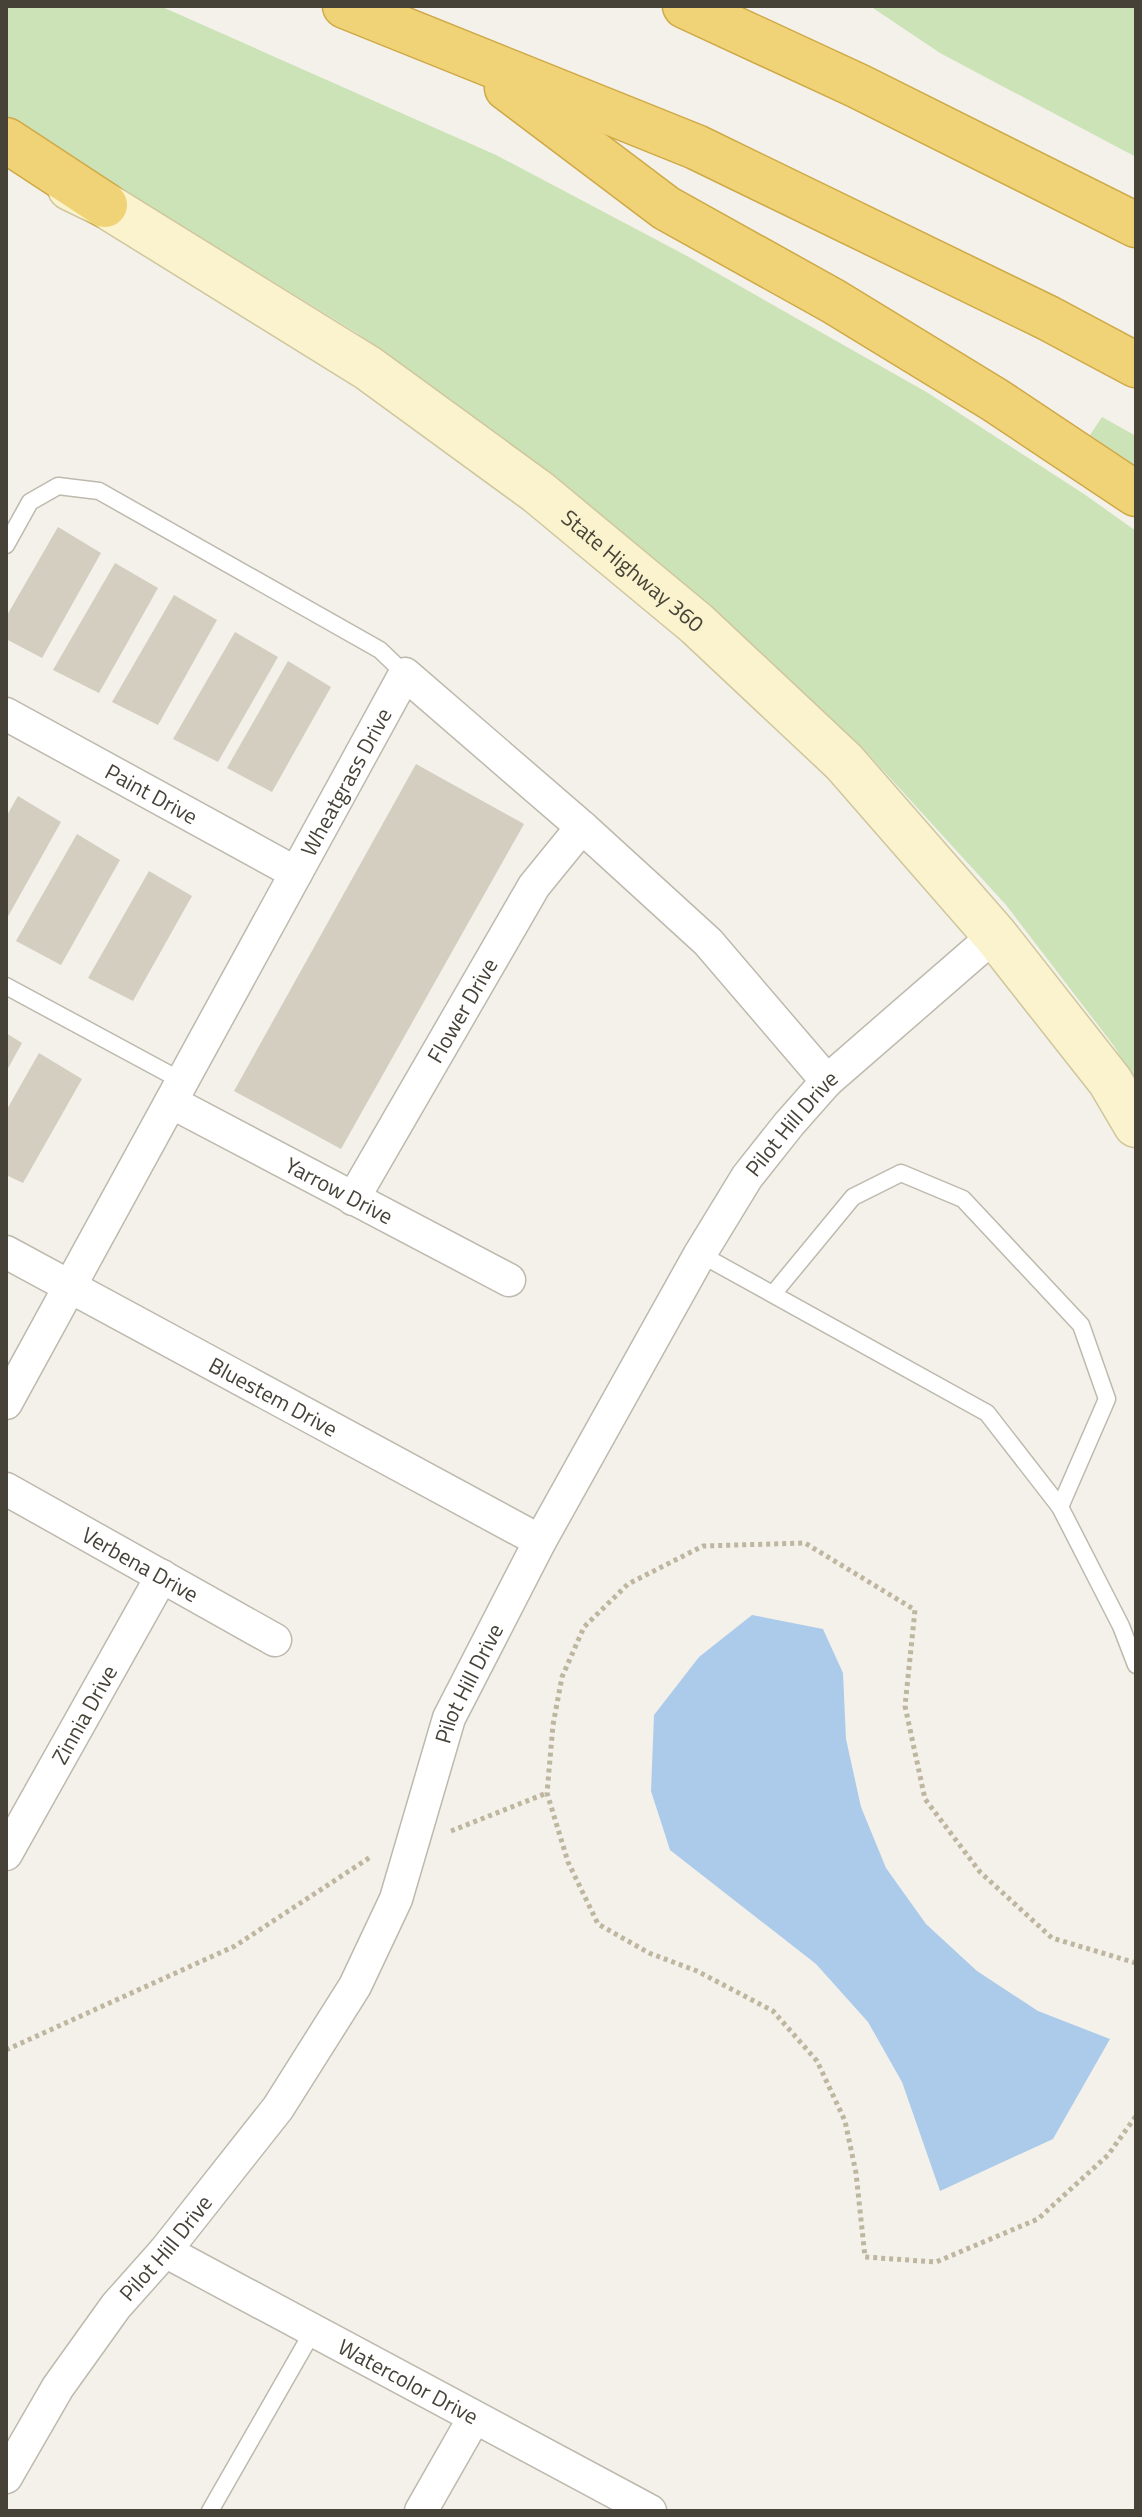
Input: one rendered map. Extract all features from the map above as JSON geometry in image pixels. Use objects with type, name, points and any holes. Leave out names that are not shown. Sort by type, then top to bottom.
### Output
[{"type":"highway","points":[[345,6],[696,147],[1048,318],[1136,365]]},
{"type":"highway","points":[[685,6],[858,86],[1136,225]]},
{"type":"highway","points":[[459,52],[666,208],[833,301],[995,400],[1136,494]]},
{"type":"highway","points":[[6,140],[105,205]]},
{"type":"main road","name":"State Highway 360","points":[[6,158],[105,205],[368,368],[538,492],[697,624],[844,762],[995,935],[1110,1081],[1136,1125]]},
{"type":"street","points":[[405,674],[582,827],[708,942],[827,1081]]},
{"type":"street","name":"Wheatgrass Drive","points":[[6,1403],[405,674]]},
{"type":"street","name":"Paint Drive","points":[[6,714],[296,873]]},
{"type":"street","name":"Flower Drive","points":[[353,1199],[534,886],[582,827]]},
{"type":"street","name":"Pilot Hill Drive","points":[[6,2477],[58,2387],[116,2306],[165,2251],[278,2108],[355,1986],[396,1899],[449,1718],[540,1541],[700,1254],[747,1177],[827,1081],[995,935]]},
{"type":"street","name":"Yarrow Drive","points":[[176,1091],[353,1199],[509,1280]]},
{"type":"street","name":"Bluestem Drive","points":[[6,1252],[540,1541]]},
{"type":"street","name":"Verbena Drive","points":[[6,1489],[275,1640]]},
{"type":"street","name":"Zinnia Drive","points":[[6,1854],[162,1576]]},
{"type":"street","name":"Watercolor Drive","points":[[165,2251],[650,2511]]},
{"type":"street","points":[[421,2511],[474,2418]]},
{"type":"lane","points":[[6,545],[30,502],[58,486],[99,491],[380,650],[405,674]]},
{"type":"lane","points":[[6,986],[176,1091]]},
{"type":"lane","points":[[773,1294],[853,1197],[901,1173],[963,1199],[1081,1325],[1107,1399],[1060,1507]]},
{"type":"lane","points":[[700,1254],[987,1413],[1060,1507],[1121,1626],[1136,1665]]},
{"type":"lane","points":[[210,2511],[313,2331]]},
{"type":"path","points":[[1136,1963],[1052,1938],[980,1872],[925,1799],[905,1706],[915,1610],[805,1543],[703,1546],[628,1584],[584,1627],[562,1677],[553,1725],[547,1793],[568,1862],[598,1924],[649,1953],[697,1971],[773,2011],[817,2061],[845,2121],[856,2173],[865,2257],[936,2262],[1038,2219],[1108,2155],[1136,2116]]},
{"type":"path","points":[[441,1835],[547,1793]]},
{"type":"path","points":[[6,2050],[235,1946],[381,1851]]},
{"type":"green space","points":[[6,6],[160,6],[496,155],[687,256],[928,393],[1136,531],[1136,1082],[1114,1046],[1006,905],[860,745],[747,640],[548,472],[357,333],[6,118]]},
{"type":"green space","points":[[870,6],[1136,6],[1136,157],[940,53]]},
{"type":"green space","points":[[1102,417],[1136,436],[1136,467],[1090,435]]},
{"type":"water","points":[[752,1615],[823,1629],[843,1673],[846,1739],[861,1807],[886,1868],[926,1924],[977,1971],[1038,2011],[1110,2039],[1053,2139],[940,2191],[902,2082],[868,2022],[816,1964],[670,1850],[651,1791],[654,1715],[699,1657]]},
{"type":"building","points":[[58,527],[101,553],[42,658],[6,639],[6,617]]},
{"type":"building","points":[[115,563],[158,588],[99,693],[53,670]]},
{"type":"building","points":[[174,595],[217,620],[158,725],[112,702]]},
{"type":"building","points":[[235,632],[278,657],[218,762],[173,739]]},
{"type":"building","points":[[288,661],[331,687],[272,792],[227,768]]},
{"type":"building","points":[[416,764],[524,824],[341,1149],[234,1091]]},
{"type":"building","points":[[18,796],[61,822],[6,920],[6,817]]},
{"type":"building","points":[[77,834],[120,860],[61,965],[16,941]]},
{"type":"building","points":[[149,871],[192,896],[133,1001],[88,978]]},
{"type":"building","points":[[6,1033],[22,1043],[6,1072]]},
{"type":"building","points":[[39,1053],[82,1079],[23,1183],[6,1175],[6,1111]]}]
